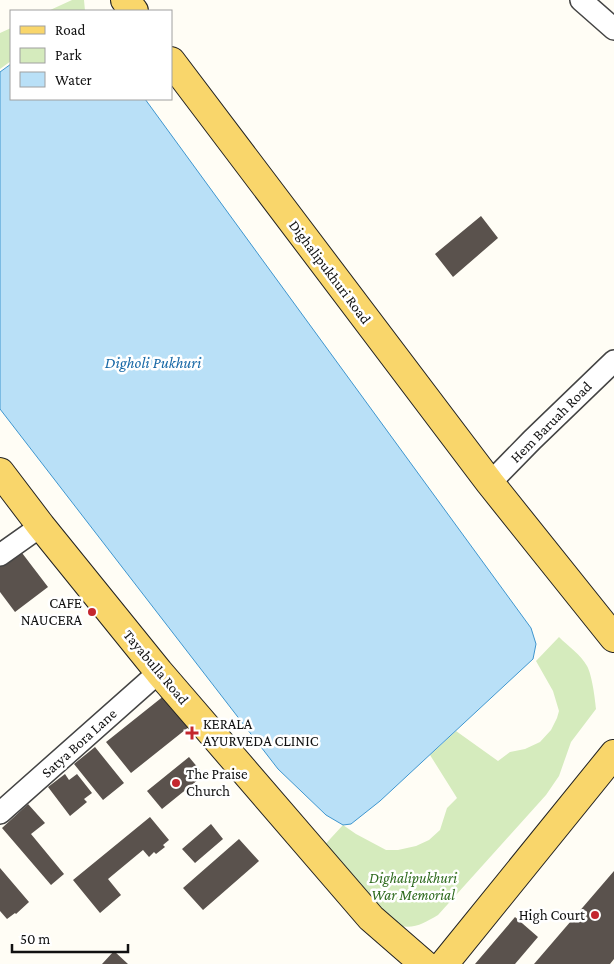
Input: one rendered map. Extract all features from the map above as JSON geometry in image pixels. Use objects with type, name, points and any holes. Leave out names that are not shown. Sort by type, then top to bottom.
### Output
[{"type":"main road","points":[[125,0],[133,10]]},
{"type":"main road","name":"Dighalipukhuri Road","points":[[172,62],[490,483],[614,638]]},
{"type":"main road","name":"Tayabulla Road","points":[[0,472],[41,526],[159,672],[372,918],[424,964]]},
{"type":"main road","points":[[444,964],[614,754]]},
{"type":"street","points":[[581,0],[614,29]]},
{"type":"street","name":"Hem Baruah Road","points":[[490,483],[614,361]]},
{"type":"street","points":[[0,555],[41,526]]},
{"type":"street","name":"Satya Bora Lane","points":[[0,813],[159,672]]},
{"type":"green space","points":[[72,0],[84,0],[85,10],[50,10]]},
{"type":"green space","points":[[10,28],[10,62],[0,69],[0,33]]},
{"type":"green space","name":"Dighalipukhuri War Memorial","points":[[559,637],[578,654],[587,666],[592,681],[596,709],[571,742],[559,776],[546,795],[438,915],[415,926],[399,926],[319,851],[343,825],[386,850],[398,850],[416,846],[429,840],[440,830],[447,808],[457,798],[430,755],[456,731],[498,761],[510,752],[525,749],[540,742],[551,730],[559,711],[553,691],[536,661]]},
{"type":"water","name":"Digholi Pukhuri","points":[[10,65],[10,100],[146,100],[531,628],[536,644],[533,659],[380,801],[351,824],[343,825],[326,815],[278,769],[0,409],[0,72]]},
{"type":"building","points":[[481,216],[498,238],[453,277],[435,254]]},
{"type":"building","points":[[19,549],[48,587],[15,612],[0,592],[0,563]]},
{"type":"building","points":[[165,695],[190,726],[131,773],[106,742]]},
{"type":"building","points":[[95,747],[124,783],[103,800],[74,764]]},
{"type":"building","name":"The Praise Church","points":[[189,757],[204,775],[162,809],[147,791]]},
{"type":"building","points":[[65,774],[69,780],[77,774],[92,793],[84,799],[87,802],[70,816],[48,787]]},
{"type":"building","points":[[28,804],[45,823],[31,834],[64,874],[51,885],[2,828]]},
{"type":"building","points":[[150,817],[169,840],[163,845],[165,847],[156,854],[154,852],[149,857],[143,850],[108,879],[121,895],[100,913],[73,880]]},
{"type":"building","points":[[211,824],[223,839],[195,863],[182,849]]},
{"type":"building","points":[[239,839],[259,861],[203,910],[183,888]]},
{"type":"building","points":[[0,868],[29,902],[16,914],[7,919],[0,911]]},
{"type":"building","name":"High Court","points":[[614,871],[614,959],[610,964],[534,964]]},
{"type":"building","points":[[515,917],[538,937],[515,964],[475,964]]},
{"type":"building","points":[[114,951],[128,964],[102,964]]},
{"type":"place","name":"CAFE NAUCERA","points":[[92,612]]},
{"type":"place","name":"KERALA AYURVEDA CLINIC","points":[[192,733]]},
{"type":"place","name":"The Praise Church","points":[[176,783]]},
{"type":"place","name":"High Court","points":[[595,915]]}]
